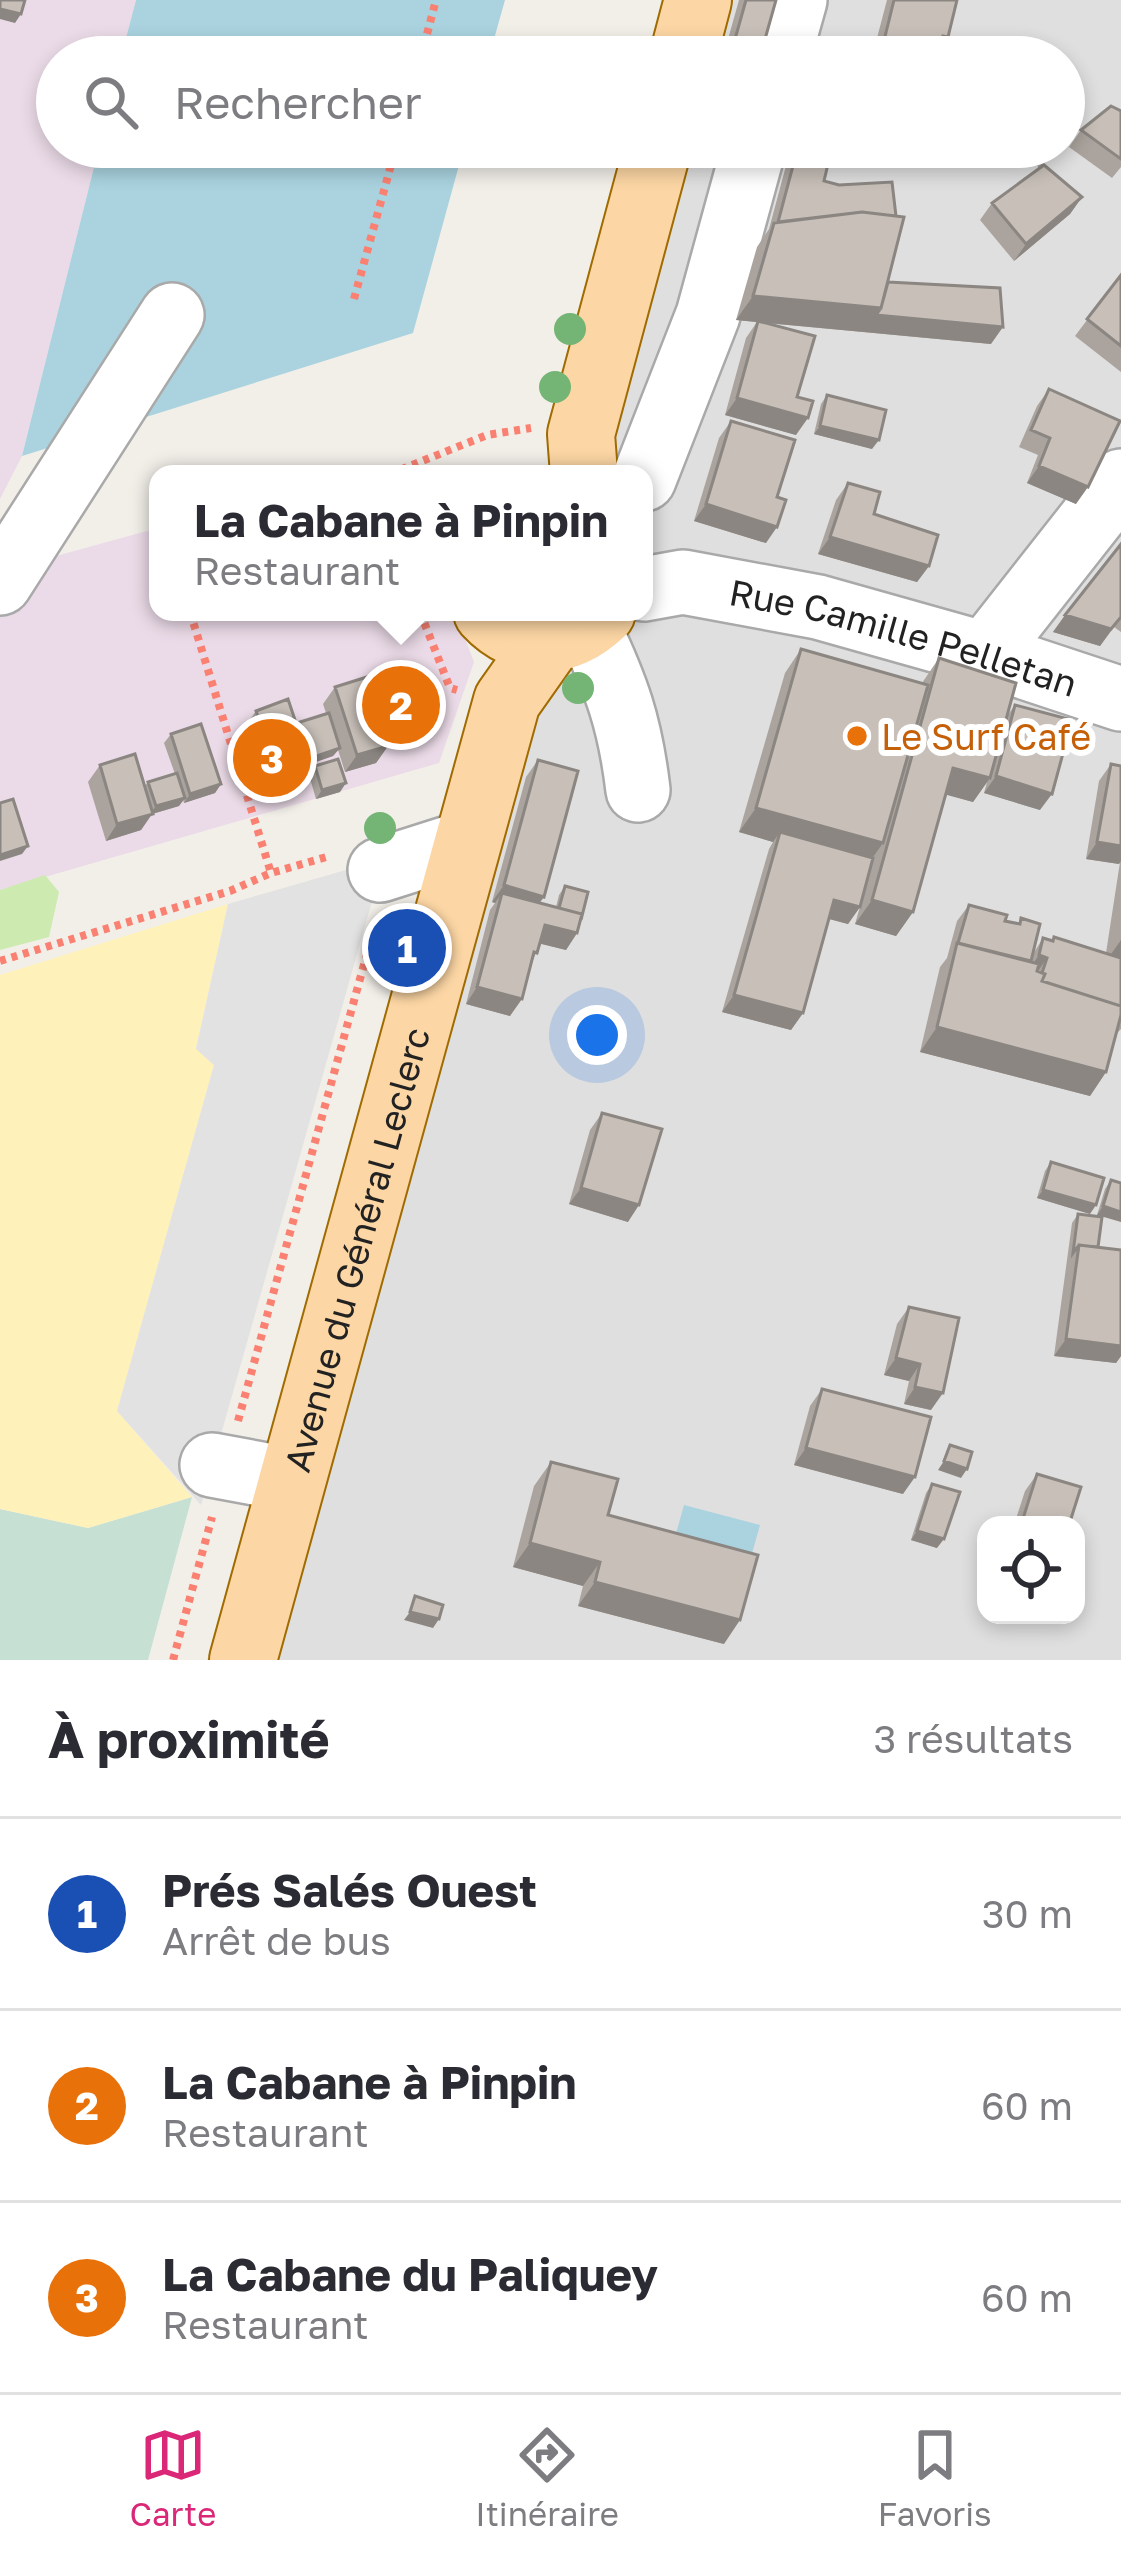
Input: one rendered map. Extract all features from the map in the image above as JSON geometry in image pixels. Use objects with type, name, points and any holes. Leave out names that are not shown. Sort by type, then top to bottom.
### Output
[{"type":"main road","points":[[688,36],[698,0]]},
{"type":"main road","points":[[570,461],[652,168]]},
{"type":"main road","name":"Avenue du Général Leclerc","points":[[243,1660],[507,701],[490,621]]},
{"type":"main road","points":[[497,621],[530,639],[580,626]]},
{"type":"main road","name":"Avenue du Général Leclerc","points":[[507,701],[580,626]]},
{"type":"street","points":[[785,36],[795,0]]},
{"type":"street","points":[[649,465],[708,314],[748,168]]},
{"type":"street","points":[[0,583],[172,315]]},
{"type":"street","points":[[985,654],[1121,481]]},
{"type":"street","name":"Rue Camille Pelletan","points":[[657,576],[818,607],[1121,699]]},
{"type":"street","points":[[580,626],[613,675],[631,730],[638,790]]},
{"type":"street","points":[[386,866],[468,842]]},
{"type":"street","points":[[219,1467],[292,1480]]},
{"type":"path","points":[[427,36],[436,0]]},
{"type":"path","points":[[354,299],[390,168]]},
{"type":"path","points":[[412,465],[487,435]]},
{"type":"path","points":[[0,961],[230,891],[271,873],[193,621]]},
{"type":"path","points":[[173,1660],[219,1467],[386,866]]},
{"type":"shaded area","points":[[0,0],[136,0],[127,36],[36,36],[36,168],[94,168],[22,456],[0,499]]},
{"type":"shaded area","points":[[691,0],[1121,0],[1121,1660],[207,1660],[509,621],[653,621],[653,465],[555,465],[642,168],[1085,168],[1085,36],[680,36]]},
{"type":"shaded area","points":[[149,530],[149,621],[458,621],[474,662],[439,763],[0,890],[0,562],[56,556]]},
{"type":"shaded area","points":[[384,859],[201,1505],[117,1411],[214,1065],[196,1049],[228,904]]},
{"type":"green space","points":[[45,875],[59,892],[49,937],[0,950],[0,890]]},
{"type":"green space","points":[[192,1497],[148,1660],[0,1660],[0,1509],[88,1528]]},
{"type":"sand","points":[[228,904],[196,1048],[214,1065],[117,1411],[192,1497],[88,1528],[0,1509],[0,975]]},
{"type":"water","points":[[136,0],[505,0],[495,36],[127,36]]},
{"type":"water","points":[[94,168],[458,168],[413,333],[22,456]]},
{"type":"water","points":[[684,1505],[760,1525],[751,1557],[675,1537]]},
{"type":"building","points":[[0,0],[25,0],[21,14],[0,9]]},
{"type":"building","points":[[746,0],[776,0],[766,36],[736,36]]},
{"type":"building","points":[[894,0],[957,0],[948,36],[885,36]]},
{"type":"building","points":[[1111,106],[1121,111],[1121,159],[1085,133],[1085,127]]},
{"type":"building","points":[[792,168],[827,168],[824,181],[839,185],[892,182],[896,216],[862,212],[778,222]]},
{"type":"building","points":[[1040,168],[1048,168],[1082,197],[1026,244],[992,203]]},
{"type":"building","points":[[862,212],[904,217],[881,308],[753,296],[774,223]]},
{"type":"building","points":[[1121,275],[1121,346],[1087,319]]},
{"type":"building","points":[[888,282],[1000,288],[1003,327],[876,315]]},
{"type":"building","points":[[758,321],[815,336],[797,397],[813,401],[808,418],[737,398]]},
{"type":"building","points":[[1049,389],[1120,421],[1088,487],[1039,466],[1050,438],[1031,430]]},
{"type":"building","points":[[827,395],[886,410],[879,440],[820,426]]},
{"type":"building","points":[[731,421],[795,440],[777,497],[786,500],[777,527],[706,504]]},
{"type":"building","points":[[848,483],[880,492],[874,514],[938,535],[929,566],[830,537]]},
{"type":"building","points":[[1121,544],[1121,617],[1111,629],[1065,615]]},
{"type":"building","points":[[801,649],[928,685],[883,843],[756,808]]},
{"type":"building","points":[[939,658],[1016,683],[990,778],[953,768],[913,912],[872,900]]},
{"type":"building","points":[[408,669],[423,719],[391,729],[375,680]]},
{"type":"building","points":[[367,677],[388,746],[357,755],[335,687]]},
{"type":"building","points":[[288,699],[310,765],[278,775],[256,711]]},
{"type":"building","points":[[1015,705],[1072,720],[1052,794],[996,776]]},
{"type":"building","points":[[329,713],[340,748],[311,758],[300,722]]},
{"type":"building","points":[[201,724],[221,784],[190,794],[171,734]]},
{"type":"building","points":[[135,754],[153,814],[117,824],[100,765]]},
{"type":"building","points":[[338,759],[346,783],[322,790],[315,766]]},
{"type":"building","points":[[538,760],[578,771],[544,897],[504,885]]},
{"type":"building","points":[[1111,764],[1121,766],[1121,846],[1097,842]]},
{"type":"building","points":[[177,773],[185,798],[156,806],[148,782]]},
{"type":"building","points":[[13,799],[28,846],[0,855],[0,803]]},
{"type":"building","points":[[780,832],[873,858],[860,907],[834,900],[803,1013],[734,995]]},
{"type":"building","points":[[565,886],[588,892],[581,920],[582,914],[559,908]]},
{"type":"building","points":[[502,893],[582,914],[577,933],[545,925],[522,999],[477,987]]},
{"type":"building","points":[[969,905],[1007,915],[1005,921],[1020,924],[1021,918],[1040,924],[1031,961],[958,943]]},
{"type":"building","points":[[1054,937],[1121,958],[1121,1006],[1042,981],[1047,958],[1039,955],[1043,938],[1053,941]]},
{"type":"building","points":[[957,943],[1039,964],[1037,971],[1045,974],[1042,981],[1121,1006],[1106,1072],[937,1027]]},
{"type":"building","points":[[602,1113],[662,1129],[639,1205],[581,1188]]},
{"type":"building","points":[[1051,1162],[1104,1178],[1096,1205],[1043,1190]]},
{"type":"building","points":[[1111,1180],[1121,1183],[1121,1212],[1103,1206]]},
{"type":"building","points":[[1078,1214],[1102,1217],[1098,1247],[1079,1245],[1073,1253]]},
{"type":"building","points":[[1079,1245],[1121,1250],[1121,1346],[1066,1339]]},
{"type":"building","points":[[909,1307],[959,1318],[943,1393],[915,1387],[920,1364],[896,1358]]},
{"type":"building","points":[[822,1389],[931,1417],[915,1477],[806,1448]]},
{"type":"building","points":[[950,1445],[972,1452],[967,1469],[944,1461]]},
{"type":"building","points":[[551,1462],[618,1479],[608,1515],[758,1555],[740,1620],[595,1582],[600,1562],[530,1543]]},
{"type":"building","points":[[1037,1474],[1081,1487],[1072,1516],[1024,1516]]},
{"type":"building","points":[[932,1484],[960,1492],[944,1539],[917,1531]]},
{"type":"building","points":[[415,1596],[443,1605],[439,1619],[410,1612]]},
{"type":"place","name":"La Cabane à Pinpin","points":[[401,705]]},
{"type":"place","name":"Le Surf Café","points":[[857,736]]},
{"type":"place","name":"La Cabane du Paliquey","points":[[272,758]]},
{"type":"place","name":"Prés Salés Ouest","points":[[407,948]]}]
